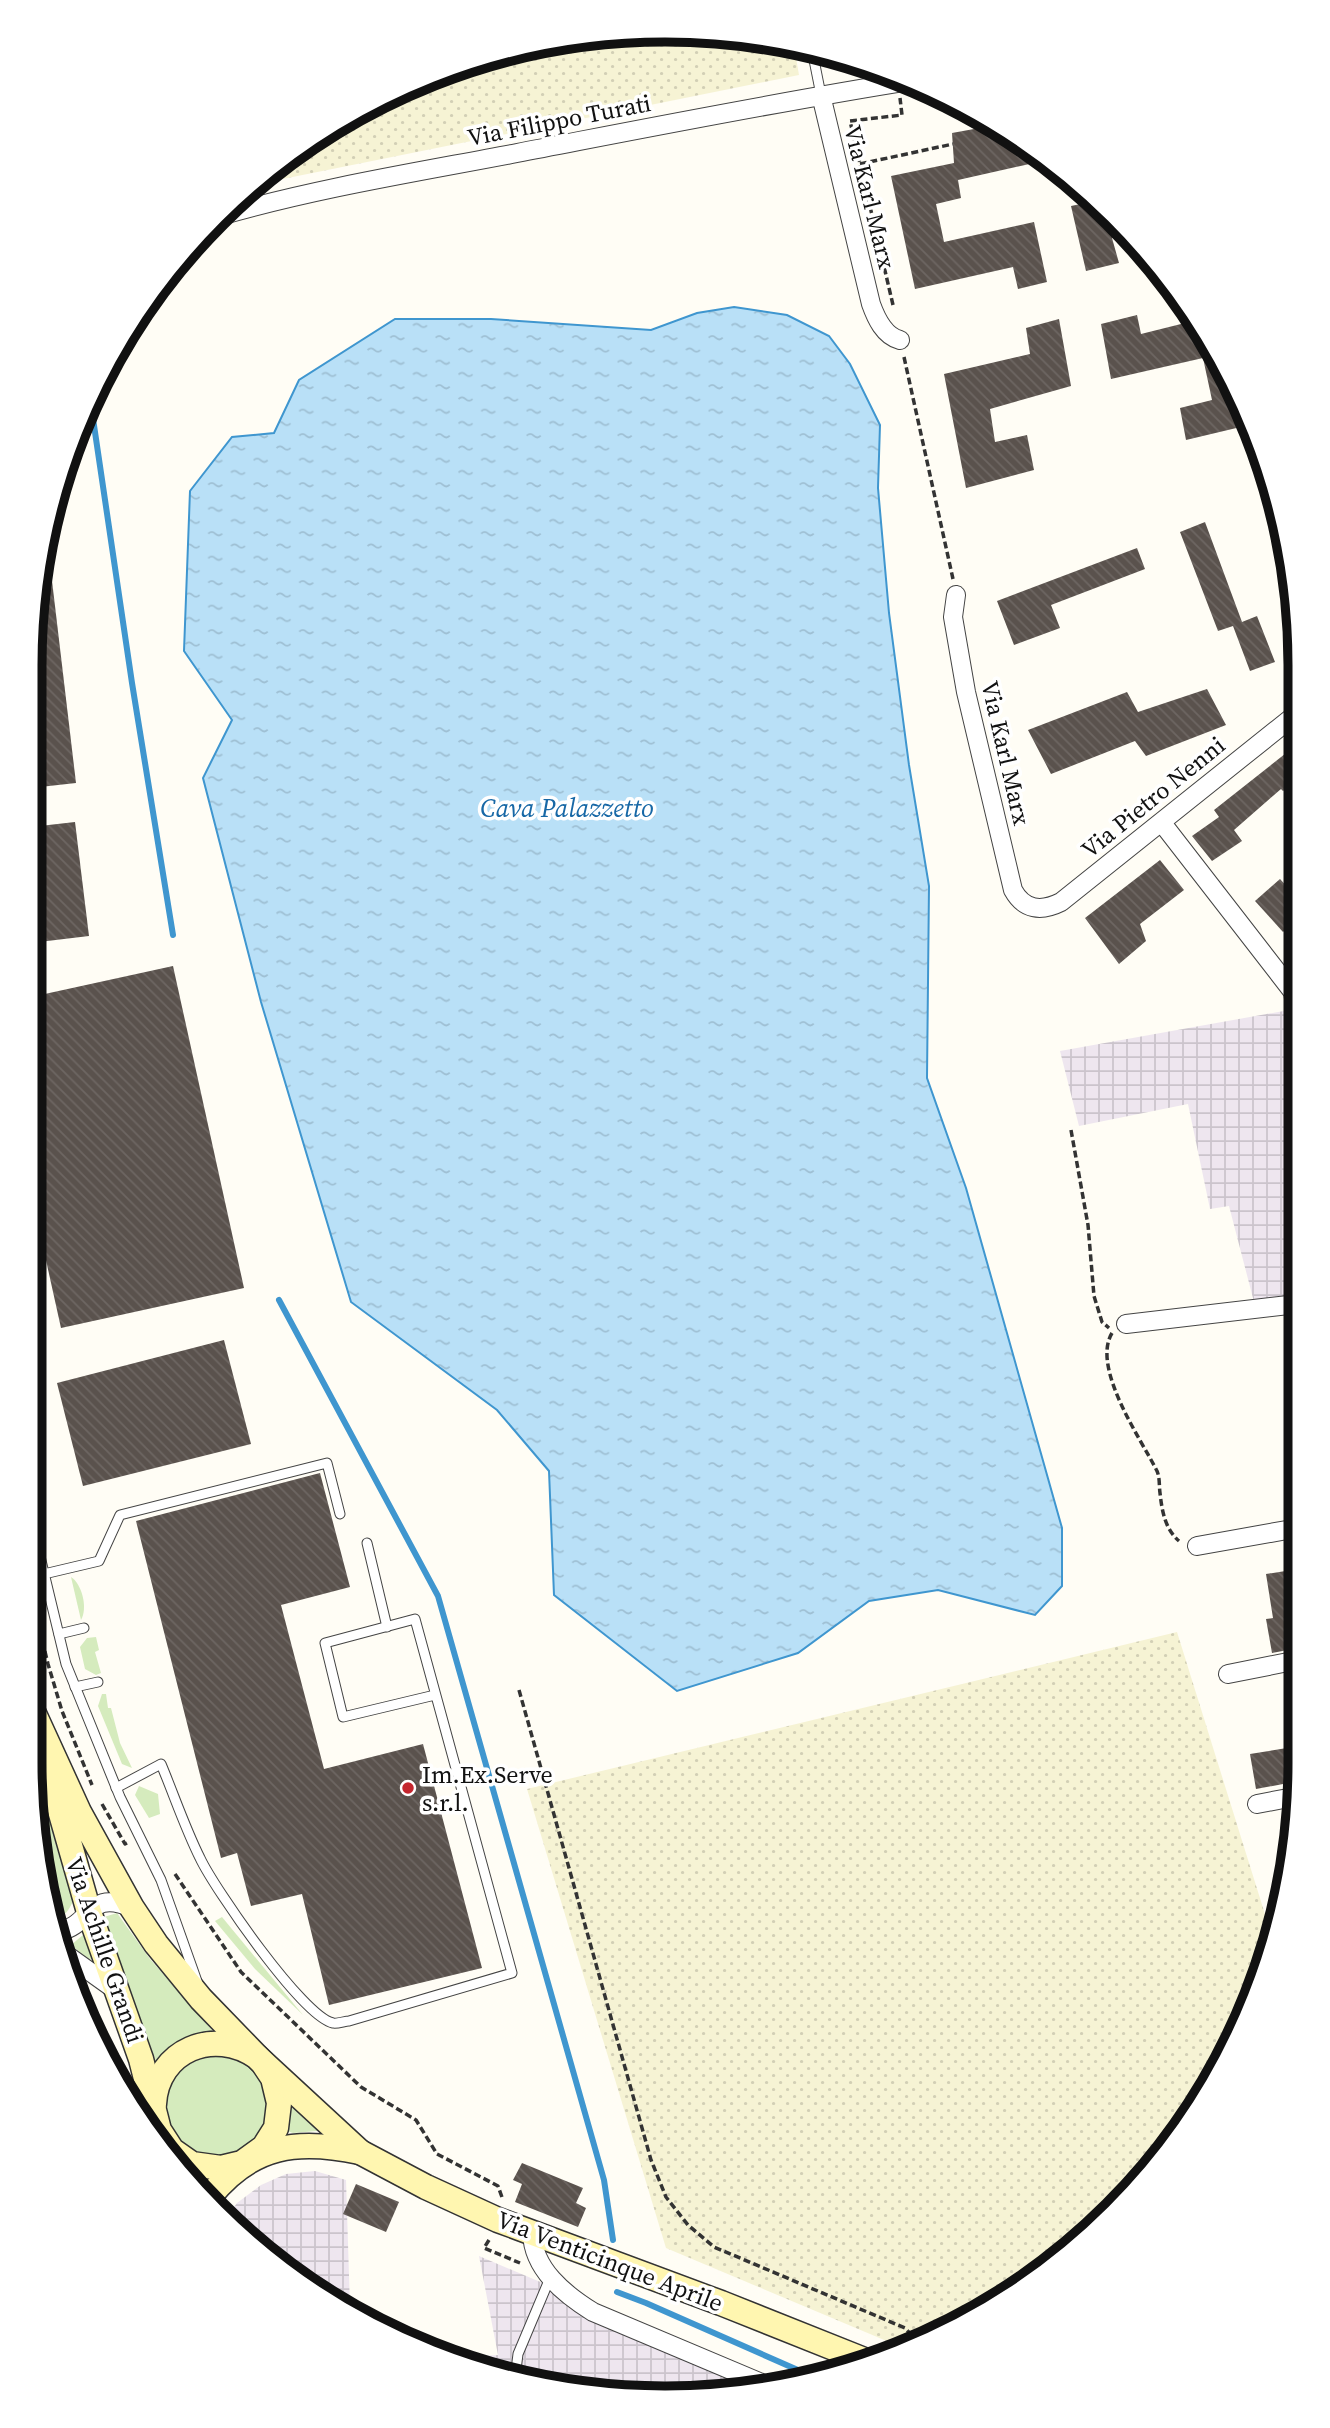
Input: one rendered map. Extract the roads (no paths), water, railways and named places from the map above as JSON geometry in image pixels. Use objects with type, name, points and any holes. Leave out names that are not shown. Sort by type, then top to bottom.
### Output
[{"type":"main road","name":"Via Achille Grandi","points":[[42,1731],[79,1812],[132,1908],[156,1944],[201,1999],[260,2060],[275,2082],[279,2109],[271,2137],[253,2157],[238,2165],[221,2168],[207,2168],[186,2160]]},
{"type":"main road","name":"Via Achille Grandi","points":[[42,1747],[89,1912],[141,2059],[158,2125]]},
{"type":"main road","name":"Via Achille Grandi","points":[[154,2114],[154,2099],[159,2080],[170,2064],[189,2049],[206,2044],[227,2044],[248,2051],[260,2060]]},
{"type":"main road","name":"Via Venticinque Aprile","points":[[260,2060],[360,2151],[426,2187],[498,2220],[854,2356]]},
{"type":"main road","points":[[154,2114],[155,2120]]},
{"type":"main road","name":"Via Venticinque Aprile","points":[[253,2157],[306,2146],[360,2151]]},
{"type":"main road","points":[[213,2192],[253,2157]]},
{"type":"street","name":"Via Filippo Turati","points":[[237,212],[337,189],[890,84]]},
{"type":"street","name":"Via Karl Marx","points":[[821,95],[871,304],[883,328],[900,340]]},
{"type":"street","name":"Via Karl Marx","points":[[956,595],[953,617],[966,692],[1013,890],[1018,900],[1037,909]]},
{"type":"street","name":"Via Pietro Nenni","points":[[1037,909],[1049,908],[1061,902],[1288,721]]},
{"type":"street","points":[[1162,823],[1288,984]]},
{"type":"street","points":[[1120,1328],[1288,1305]]},
{"type":"street","points":[[1197,1546],[1288,1530]]},
{"type":"street","points":[[1228,1674],[1288,1662]]},
{"type":"street","points":[[1257,1804],[1287,1798]]},
{"type":"street","points":[[65,1930],[77,1925],[95,1906],[106,1902],[132,1908]]},
{"type":"street","points":[[74,1960],[117,1991]]},
{"type":"street","points":[[532,2233],[533,2249],[551,2276],[573,2299],[593,2312],[765,2377]]},
{"type":"lane","points":[[814,60],[821,95]]},
{"type":"lane","points":[[44,1574],[99,1561],[120,1514],[327,1463],[340,1514]]},
{"type":"lane","points":[[366,1543],[387,1627]]},
{"type":"lane","points":[[42,1566],[66,1664],[116,1788],[161,1880],[197,1975],[201,1999]]},
{"type":"lane","points":[[116,1788],[161,1764],[201,1860],[237,1918],[291,1987],[320,2015],[333,2023],[349,2021],[512,1973],[415,1619],[325,1643],[343,1717],[435,1695]]},
{"type":"lane","points":[[59,1634],[84,1628]]},
{"type":"lane","points":[[75,1687],[98,1682]]},
{"type":"lane","points":[[517,2368],[519,2354],[551,2276]]},
{"type":"water","name":"Cava Palazzetto","points":[[734,307],[787,315],[829,336],[850,364],[880,425],[878,488],[889,613],[909,765],[929,886],[927,1078],[966,1188],[1062,1528],[1062,1586],[1035,1615],[938,1590],[869,1601],[798,1653],[677,1691],[554,1595],[549,1471],[497,1410],[351,1302],[261,1002],[203,778],[232,720],[184,651],[190,491],[232,437],[274,433],[299,380],[395,319],[491,319],[651,330],[697,313]]},
{"type":"waterway","points":[[93,418],[173,935]]},
{"type":"waterway","points":[[279,1300],[438,1596],[604,2180],[613,2240]]},
{"type":"waterway","points":[[617,2292],[800,2371]]},
{"type":"place","name":"Im.Ex.Serve s.r.l.","points":[[408,1788]]}]
